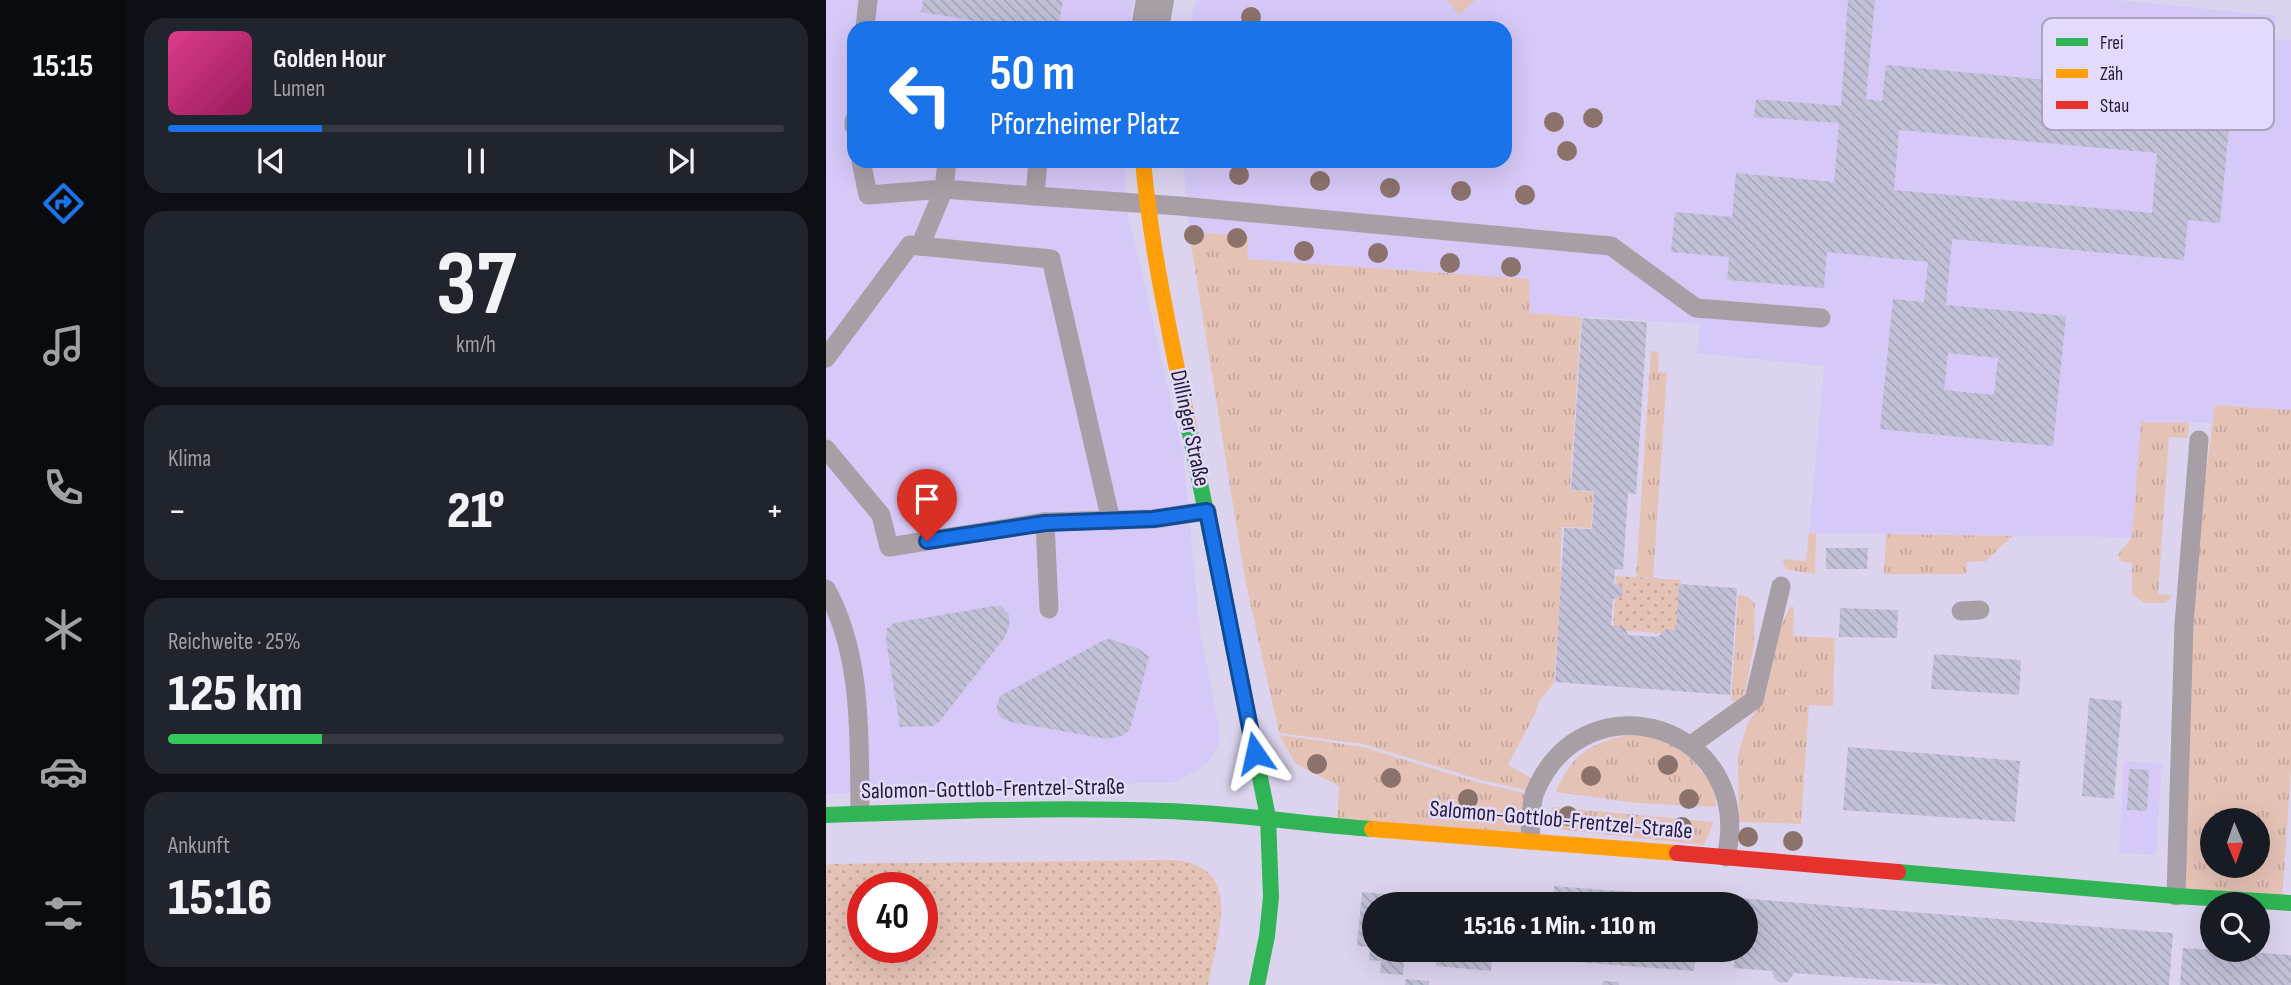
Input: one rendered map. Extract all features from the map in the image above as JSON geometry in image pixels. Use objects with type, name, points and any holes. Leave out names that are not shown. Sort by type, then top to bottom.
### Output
[{"type":"street","points":[[1151,21],[1155,0]]},
{"type":"street","name":"Dillinger Straße","points":[[1144,168],[1158,275],[1268,817],[1271,897],[1267,936],[1257,985]]},
{"type":"street","name":"Salomon-Gottlob-Frentzel-Straße","points":[[826,815],[1046,808],[1268,817],[1336,826],[1530,840],[2176,896],[2291,903]]},
{"type":"lane","points":[[866,21],[868,0]]},
{"type":"lane","points":[[862,168],[868,195],[944,189],[1179,206],[1611,246],[1696,308],[1821,318]]},
{"type":"lane","points":[[920,246],[944,189],[946,168]]},
{"type":"lane","points":[[1035,196],[1037,168]]},
{"type":"lane","points":[[826,358],[910,245],[1051,259],[1111,521]]},
{"type":"lane","points":[[2176,896],[2184,624],[2199,440]]},
{"type":"lane","points":[[826,449],[881,515],[889,547],[1045,523],[1153,519],[1207,511]]},
{"type":"lane","points":[[1045,523],[1049,609]]},
{"type":"lane","points":[[1691,745],[1754,700],[1781,586]]},
{"type":"lane","points":[[826,589],[842,620],[856,690],[860,812]]},
{"type":"lane","points":[[1530,840],[1534,795],[1548,766],[1574,741],[1600,729],[1639,725],[1677,736],[1691,745],[1720,780],[1727,799],[1731,826],[1726,857]]},
{"type":"shaded area","points":[[826,0],[1134,0],[1130,21],[847,21],[847,168],[1124,168],[1127,209],[1183,453],[1200,630],[1218,721],[1219,743],[1211,759],[1176,782],[826,794]]},
{"type":"shaded area","points":[[1196,0],[2118,0],[2276,16],[2274,39],[2291,40],[2291,410],[2215,405],[2214,423],[2141,422],[2132,537],[1809,533],[1824,366],[1697,353],[1700,324],[1530,313],[1529,279],[1247,259],[1248,236],[1189,232],[1184,168],[1512,168],[1512,21],[1192,21]]},
{"type":"shaded area","points":[[2124,761],[2162,764],[2156,855],[2119,853]]},
{"type":"green space","points":[[1447,0],[1475,0],[1459,15]]},
{"type":"green space","points":[[1189,232],[1249,236],[1247,259],[1529,279],[1530,313],[1581,317],[1570,490],[1594,492],[1591,528],[1562,527],[1562,572],[1554,683],[1538,703],[1536,712],[1508,765],[1533,779],[1526,790],[1481,780],[1363,744],[1279,733],[1245,579]]},
{"type":"green space","points":[[1651,351],[1659,352],[1658,372],[1667,373],[1653,578],[1636,577]]},
{"type":"green space","points":[[2215,405],[2291,410],[2291,768],[2282,900],[2270,899],[2270,892],[2177,894],[2186,623]]},
{"type":"green space","points":[[2141,422],[2189,423],[2188,438],[2169,437],[2158,594],[2172,595],[2166,603],[2144,603],[2132,594],[2132,563],[2120,561],[2118,555],[2132,537]]},
{"type":"green space","points":[[1809,533],[1816,533],[1815,574],[1789,570],[1784,566],[1783,559],[1806,561]]},
{"type":"green space","points":[[1886,534],[2012,536],[1986,561],[1967,562],[1967,574],[1884,574]]},
{"type":"green space","points":[[1616,576],[1681,580],[1677,634],[1613,630]]},
{"type":"green space","points":[[1738,595],[1747,596],[1755,604],[1754,645],[1744,699],[1739,701],[1731,700]]},
{"type":"green space","points":[[1790,607],[1794,607],[1793,636],[1835,638],[1833,706],[1809,705],[1801,824],[1739,822],[1738,755],[1748,722],[1762,703],[1776,637]]},
{"type":"green space","points":[[1635,733],[1662,738],[1687,752],[1714,788],[1716,807],[1637,803],[1556,792],[1570,766],[1586,750]]},
{"type":"green space","points":[[1279,735],[1363,747],[1480,783],[1533,795],[1529,839],[1337,825],[1339,786],[1296,764]]},
{"type":"green space","points":[[1552,807],[1714,822],[1704,845],[1547,828]]},
{"type":"green space","points":[[1172,860],[1195,865],[1210,874],[1218,889],[1221,906],[1217,946],[1208,985],[826,985],[826,866]]},
{"type":"building","points":[[923,0],[1063,0],[1059,21],[976,21],[921,12]]},
{"type":"building","points":[[1848,0],[1875,0],[1866,99],[1882,101],[1886,65],[2042,79],[2042,130],[2229,130],[2220,223],[2188,220],[2184,260],[1952,239],[1946,305],[2066,316],[2053,446],[1880,429],[1893,299],[1924,302],[1928,262],[1827,252],[1824,288],[1727,280],[1729,257],[1671,252],[1675,212],[1732,217],[1736,173],[1834,182],[1839,123],[1754,117],[1756,99],[1841,106]],"holes":[[[1899,130],[2157,153],[2152,213],[1894,190]],[[1948,353],[1998,358],[1994,395],[1944,390]]]},
{"type":"building","points":[[1582,318],[1647,322],[1636,494],[1628,493],[1623,570],[1615,569],[1614,584],[1622,586],[1623,591],[1622,596],[1613,599],[1611,625],[1625,628],[1628,635],[1658,637],[1666,629],[1676,630],[1679,584],[1737,588],[1730,695],[1555,682],[1564,528],[1592,529],[1594,491],[1571,490]]},
{"type":"building","points":[[1826,548],[1868,548],[1867,569],[1826,569]]},
{"type":"building","points":[[1001,606],[1009,615],[1009,627],[1005,637],[940,721],[933,726],[900,727],[886,639],[887,628],[894,623]]},
{"type":"building","points":[[1840,608],[1898,610],[1897,638],[1839,637]]},
{"type":"building","points":[[1110,639],[1139,649],[1149,657],[1130,729],[1124,735],[1108,739],[1001,718],[996,709],[1000,696]]},
{"type":"building","points":[[1934,654],[2021,660],[2019,695],[1931,689]]},
{"type":"building","points":[[2089,698],[2122,701],[2114,799],[2082,796]]},
{"type":"building","points":[[1848,747],[2020,761],[2015,822],[1843,810]]},
{"type":"building","points":[[2129,769],[2149,770],[2147,811],[2127,810]]},
{"type":"building","points":[[1554,886],[1634,892],[1554,892]]},
{"type":"building","points":[[1362,892],[1362,946],[1357,946]]},
{"type":"building","points":[[1758,900],[2173,933],[2169,985],[1950,985],[1794,973],[1788,982],[1780,983],[1774,978],[1772,971],[1734,968],[1734,962],[1758,962]]},
{"type":"building","points":[[2183,948],[2200,949],[2200,962],[2270,962],[2270,954],[2291,955],[2291,985],[2180,985]]},
{"type":"building","points":[[1381,962],[1404,962],[1403,975],[1380,973]]},
{"type":"building","points":[[1436,962],[1492,962],[1491,971],[1436,966]]},
{"type":"building","points":[[1575,962],[1695,962],[1694,971]]},
{"type":"building","points":[[1406,979],[1429,981],[1429,985],[1405,985]]},
{"type":"building","points":[[1603,981],[1619,982],[1619,985],[1602,985]]},
{"type":"traffic: fast","points":[[1188,424],[1268,817],[1271,897],[1267,936],[1257,985]]},
{"type":"traffic: fast","points":[[826,815],[1080,809],[1165,811],[1372,829]]},
{"type":"traffic: fast","points":[[1898,872],[2291,903]]},
{"type":"traffic: slow","points":[[1144,168],[1156,260],[1188,424]]},
{"type":"traffic: slow","points":[[1372,829],[1677,853]]},
{"type":"traffic: jam","points":[[1677,853],[1898,872]]},
{"type":"route","points":[[927,541],[1045,523],[1153,519],[1207,511],[1255,753]]}]
